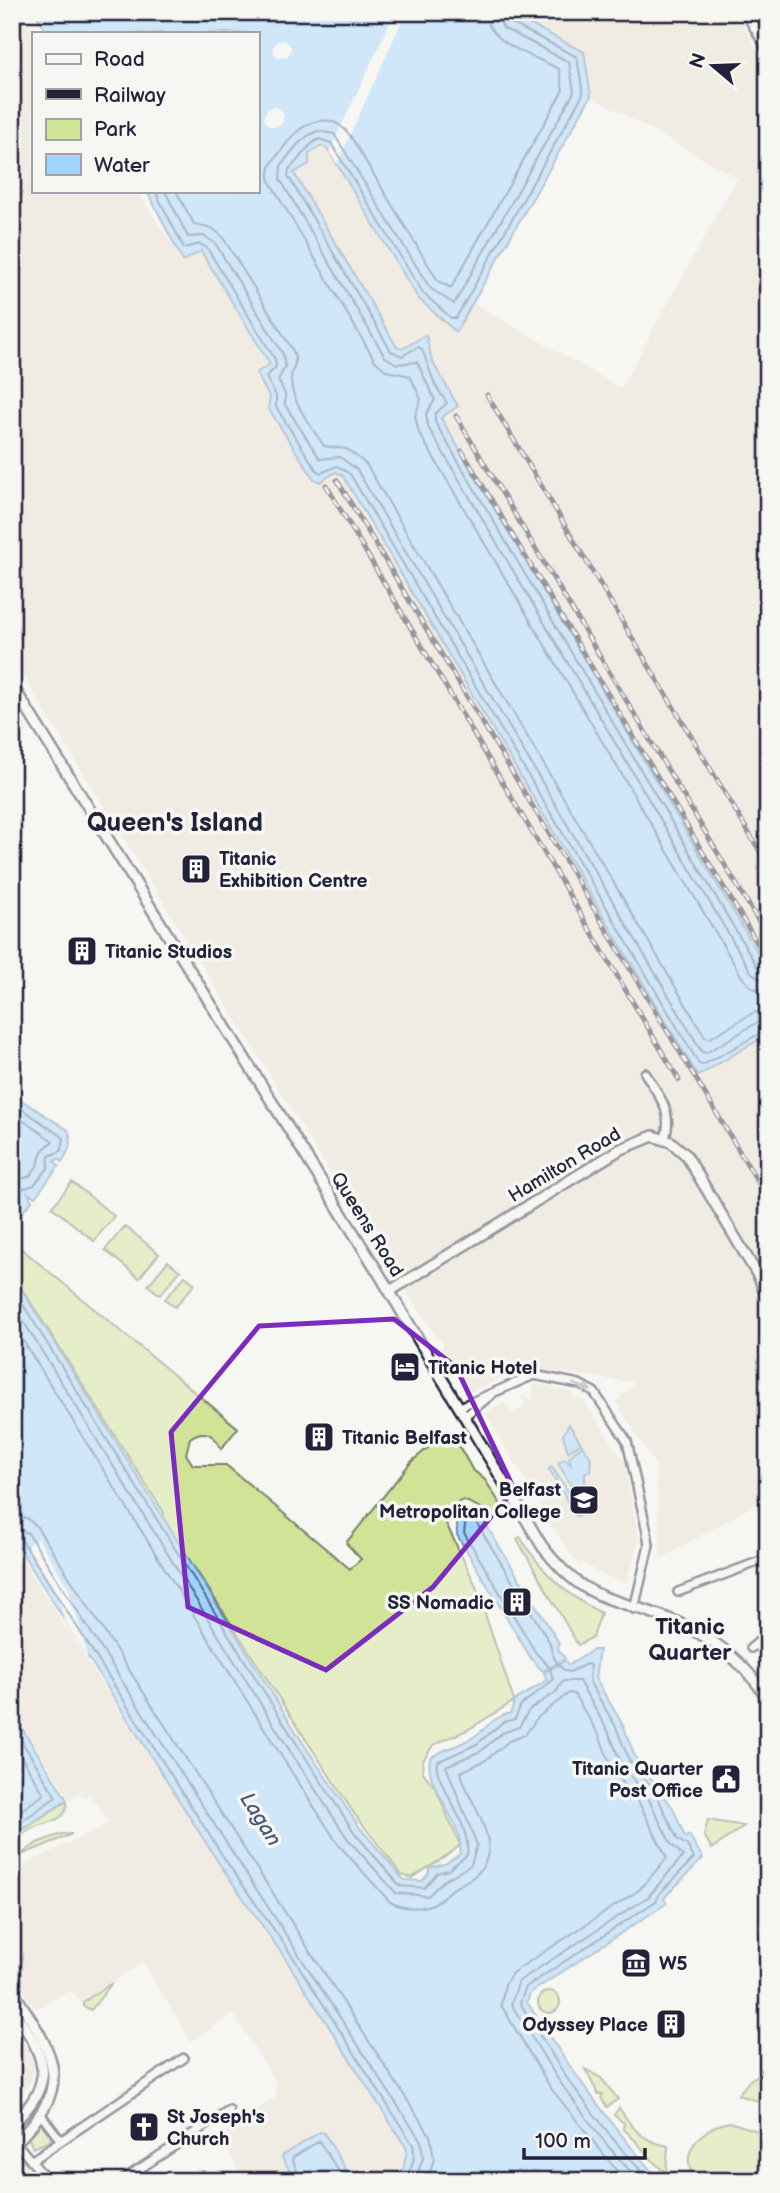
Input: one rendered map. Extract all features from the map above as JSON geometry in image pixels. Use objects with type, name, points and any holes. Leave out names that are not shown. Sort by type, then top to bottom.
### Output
[{"type":"street","points":[[746,12],[768,49]]},
{"type":"street","name":"Queens Road","points":[[12,685],[390,1292],[554,1562],[588,1591],[671,1620],[708,1638],[734,1658],[768,1699]]},
{"type":"street","points":[[645,1073],[666,1108],[669,1125],[665,1138],[686,1155],[708,1189],[760,1279],[768,1302]]},
{"type":"street","name":"Hamilton Road","points":[[390,1292],[628,1145],[653,1136],[665,1138]]},
{"type":"street","points":[[463,1411],[516,1381],[534,1375],[587,1387],[594,1392],[627,1441],[649,1545],[634,1609]]},
{"type":"street","points":[[678,1592],[768,1558]]},
{"type":"street","points":[[751,1648],[768,1634]]},
{"type":"street","points":[[12,1990],[49,2051],[53,2070],[42,2116],[14,2142],[48,2181]]},
{"type":"street","points":[[12,2008],[38,2048],[47,2088]]},
{"type":"street","points":[[31,2161],[184,2058]]},
{"type":"street","points":[[12,2125],[47,2088]]},
{"type":"street","points":[[121,2181],[229,2110]]},
{"type":"street","points":[[42,2116],[61,2141]]},
{"type":"street","points":[[137,2170],[144,2181]]},
{"type":"highlighted area","points":[[394,1319],[456,1367],[514,1489],[433,1587],[326,1670],[188,1607],[171,1432],[259,1326]]},
{"type":"shaded area","points":[[12,12],[20,12],[33,32],[32,192],[138,192],[183,260],[201,251],[270,364],[256,374],[270,398],[268,408],[314,479],[320,482],[458,406],[432,361],[426,335],[401,349],[397,347],[294,173],[309,164],[309,154],[320,146],[327,148],[418,298],[456,331],[473,303],[621,388],[737,178],[591,96],[584,52],[509,12],[736,12],[768,68],[768,1497],[661,1559],[655,1464],[616,1402],[634,1383],[529,1368],[470,1392],[441,1347],[443,1345],[385,1261],[12,658]]},
{"type":"shaded area","points":[[12,707],[28,732],[12,745]]},
{"type":"shaded area","name":"Belfast Metropolitan College","points":[[534,1384],[573,1392],[572,1397],[583,1399],[624,1461],[639,1539],[626,1584],[597,1573],[583,1562],[580,1565],[567,1550],[485,1413],[504,1402],[511,1414],[525,1406],[521,1397],[526,1395],[531,1402]]},
{"type":"shaded area","points":[[12,1542],[104,1687],[410,2147],[407,2171],[390,2181],[246,2181],[221,2141],[224,2133],[276,2097],[276,2083],[233,2013],[191,2042],[143,1962],[81,2003],[74,1993],[68,1992],[35,2009],[12,1973],[12,1871],[109,1823],[90,1794],[83,1798],[79,1793],[69,1799],[12,1708]]},
{"type":"shaded area","points":[[12,2017],[34,2063],[32,2080],[12,2107]]},
{"type":"shaded area","points":[[16,2148],[44,2181],[12,2181],[12,2151]]},
{"type":"green space","points":[[72,1182],[114,1216],[94,1241],[52,1207]]},
{"type":"green space","points":[[125,1226],[159,1254],[139,1278],[105,1250]]},
{"type":"green space","points":[[12,1241],[238,1428],[221,1449],[216,1440],[208,1434],[200,1433],[190,1438],[186,1454],[193,1465],[226,1465],[350,1569],[361,1559],[346,1543],[411,1462],[434,1443],[451,1440],[459,1446],[472,1469],[485,1480],[508,1516],[504,1518],[463,1500],[440,1511],[475,1584],[514,1701],[469,1729],[433,1745],[422,1762],[423,1772],[436,1789],[460,1845],[452,1851],[411,1878],[402,1875],[355,1815],[163,1519],[164,1513],[12,1273]]},
{"type":"green space","points":[[168,1261],[180,1271],[160,1295],[148,1285]]},
{"type":"green space","points":[[185,1276],[195,1284],[175,1307],[165,1299]]},
{"type":"green space","points":[[520,1537],[555,1581],[601,1613],[593,1637],[578,1645],[517,1539]]},
{"type":"green space","points":[[67,1801],[64,1814],[60,1817],[31,1829],[12,1841],[12,1837]]},
{"type":"green space","points":[[708,1820],[744,1826],[712,1849],[704,1835]]},
{"type":"green space","points":[[61,1834],[72,1834],[19,1856],[37,1843]]},
{"type":"green space","points":[[112,1983],[91,2010],[83,2006],[83,2002]]},
{"type":"green space","points":[[549,1991],[557,1994],[560,2002],[557,2010],[549,2013],[541,2010],[538,2002],[541,1994]]},
{"type":"green space","points":[[585,2069],[601,2078],[618,2099],[607,2107],[601,2098],[603,2094],[598,2094]]},
{"type":"green space","points":[[768,2069],[768,2104],[738,2095],[750,2080]]},
{"type":"green space","points":[[619,2108],[639,2133],[651,2141],[668,2146],[666,2173],[623,2129],[624,2123],[614,2115]]},
{"type":"green space","points":[[42,2122],[51,2134],[50,2141],[33,2148],[28,2137]]},
{"type":"green space","points":[[729,2122],[768,2134],[766,2181],[696,2181],[689,2160],[695,2143],[710,2130]]},
{"type":"water","points":[[35,12],[506,12],[584,52],[591,96],[456,332],[418,298],[327,148],[320,146],[309,154],[309,164],[294,173],[397,347],[402,349],[426,335],[432,361],[458,406],[441,418],[768,970],[768,1034],[698,1076],[343,476],[336,472],[320,482],[314,479],[268,408],[270,398],[256,373],[270,364],[201,251],[183,261],[148,192],[259,192],[259,32],[46,32]]},
{"type":"water","points":[[12,1094],[68,1130],[70,1143],[62,1162],[59,1159],[54,1161],[59,1166],[35,1197],[28,1193],[32,1201],[12,1223]]},
{"type":"water","name":"Lagan","points":[[12,1274],[303,1743],[360,1828],[404,1880],[422,1881],[429,1873],[429,1868],[445,1864],[460,1854],[457,1829],[433,1781],[430,1758],[470,1739],[496,1719],[511,1713],[514,1701],[547,1680],[544,1673],[565,1661],[569,1665],[593,1650],[599,1650],[595,1678],[623,1725],[635,1757],[673,1808],[685,1837],[689,1835],[703,1858],[664,1898],[667,1903],[530,1993],[527,2002],[590,2094],[660,2181],[386,2181],[403,2170],[407,2149],[287,1961],[220,1865],[12,1537]]},
{"type":"water","points":[[569,1424],[581,1443],[568,1452],[563,1435]]},
{"type":"water","points":[[582,1445],[591,1458],[590,1472],[585,1472],[585,1491],[578,1497],[558,1463],[565,1459],[571,1465],[569,1457]]},
{"type":"water","points":[[552,1467],[583,1514],[576,1516],[549,1469]]},
{"type":"water","points":[[467,1511],[481,1517],[559,1643],[558,1649],[565,1659],[543,1671],[532,1660],[457,1535],[457,1520]]},
{"type":"water","points":[[12,1712],[67,1800],[12,1836]]},
{"type":"water","points":[[320,2132],[324,2133],[353,2181],[296,2181],[282,2158],[283,2155]]},
{"type":"pier","points":[[395,12],[406,12],[337,164],[329,152]]},
{"type":"pier","points":[[282,40],[288,43],[291,49],[288,55],[282,58],[276,55],[273,49],[276,43]]},
{"type":"pier","points":[[274,107],[281,110],[284,117],[281,124],[274,127],[267,124],[264,117],[267,110]]},
{"type":"pier","points":[[38,1538],[69,1589],[88,1658],[65,1622],[57,1594],[27,1546]]},
{"type":"railway","points":[[487,395],[768,865]]},
{"type":"railway","points":[[456,416],[768,937]]},
{"type":"railway","points":[[462,451],[768,961]]},
{"type":"railway","points":[[337,480],[768,1199]]},
{"type":"railway","points":[[326,485],[679,1080]]},
{"type":"place","name":"Titanic Exhibition Centre","points":[[196,869]]},
{"type":"place","name":"Titanic Studios","points":[[82,951]]},
{"type":"place","name":"Titanic Hotel","points":[[405,1367]]},
{"type":"place","name":"Titanic Belfast","points":[[319,1437]]},
{"type":"place","name":"Belfast Metropolitan College","points":[[584,1500]]},
{"type":"place","name":"SS Nomadic","points":[[517,1602]]},
{"type":"place","name":"Titanic Quarter Post Office","points":[[726,1779]]},
{"type":"place","name":"W5","points":[[636,1963]]},
{"type":"place","name":"Odyssey Place","points":[[671,2024]]},
{"type":"place","name":"St Joseph's Church","points":[[144,2127]]},
{"type":"district","name":"Queen's Island","points":[[175,822]]},
{"type":"district","name":"Titanic Quarter","points":[[690,1639]]}]
